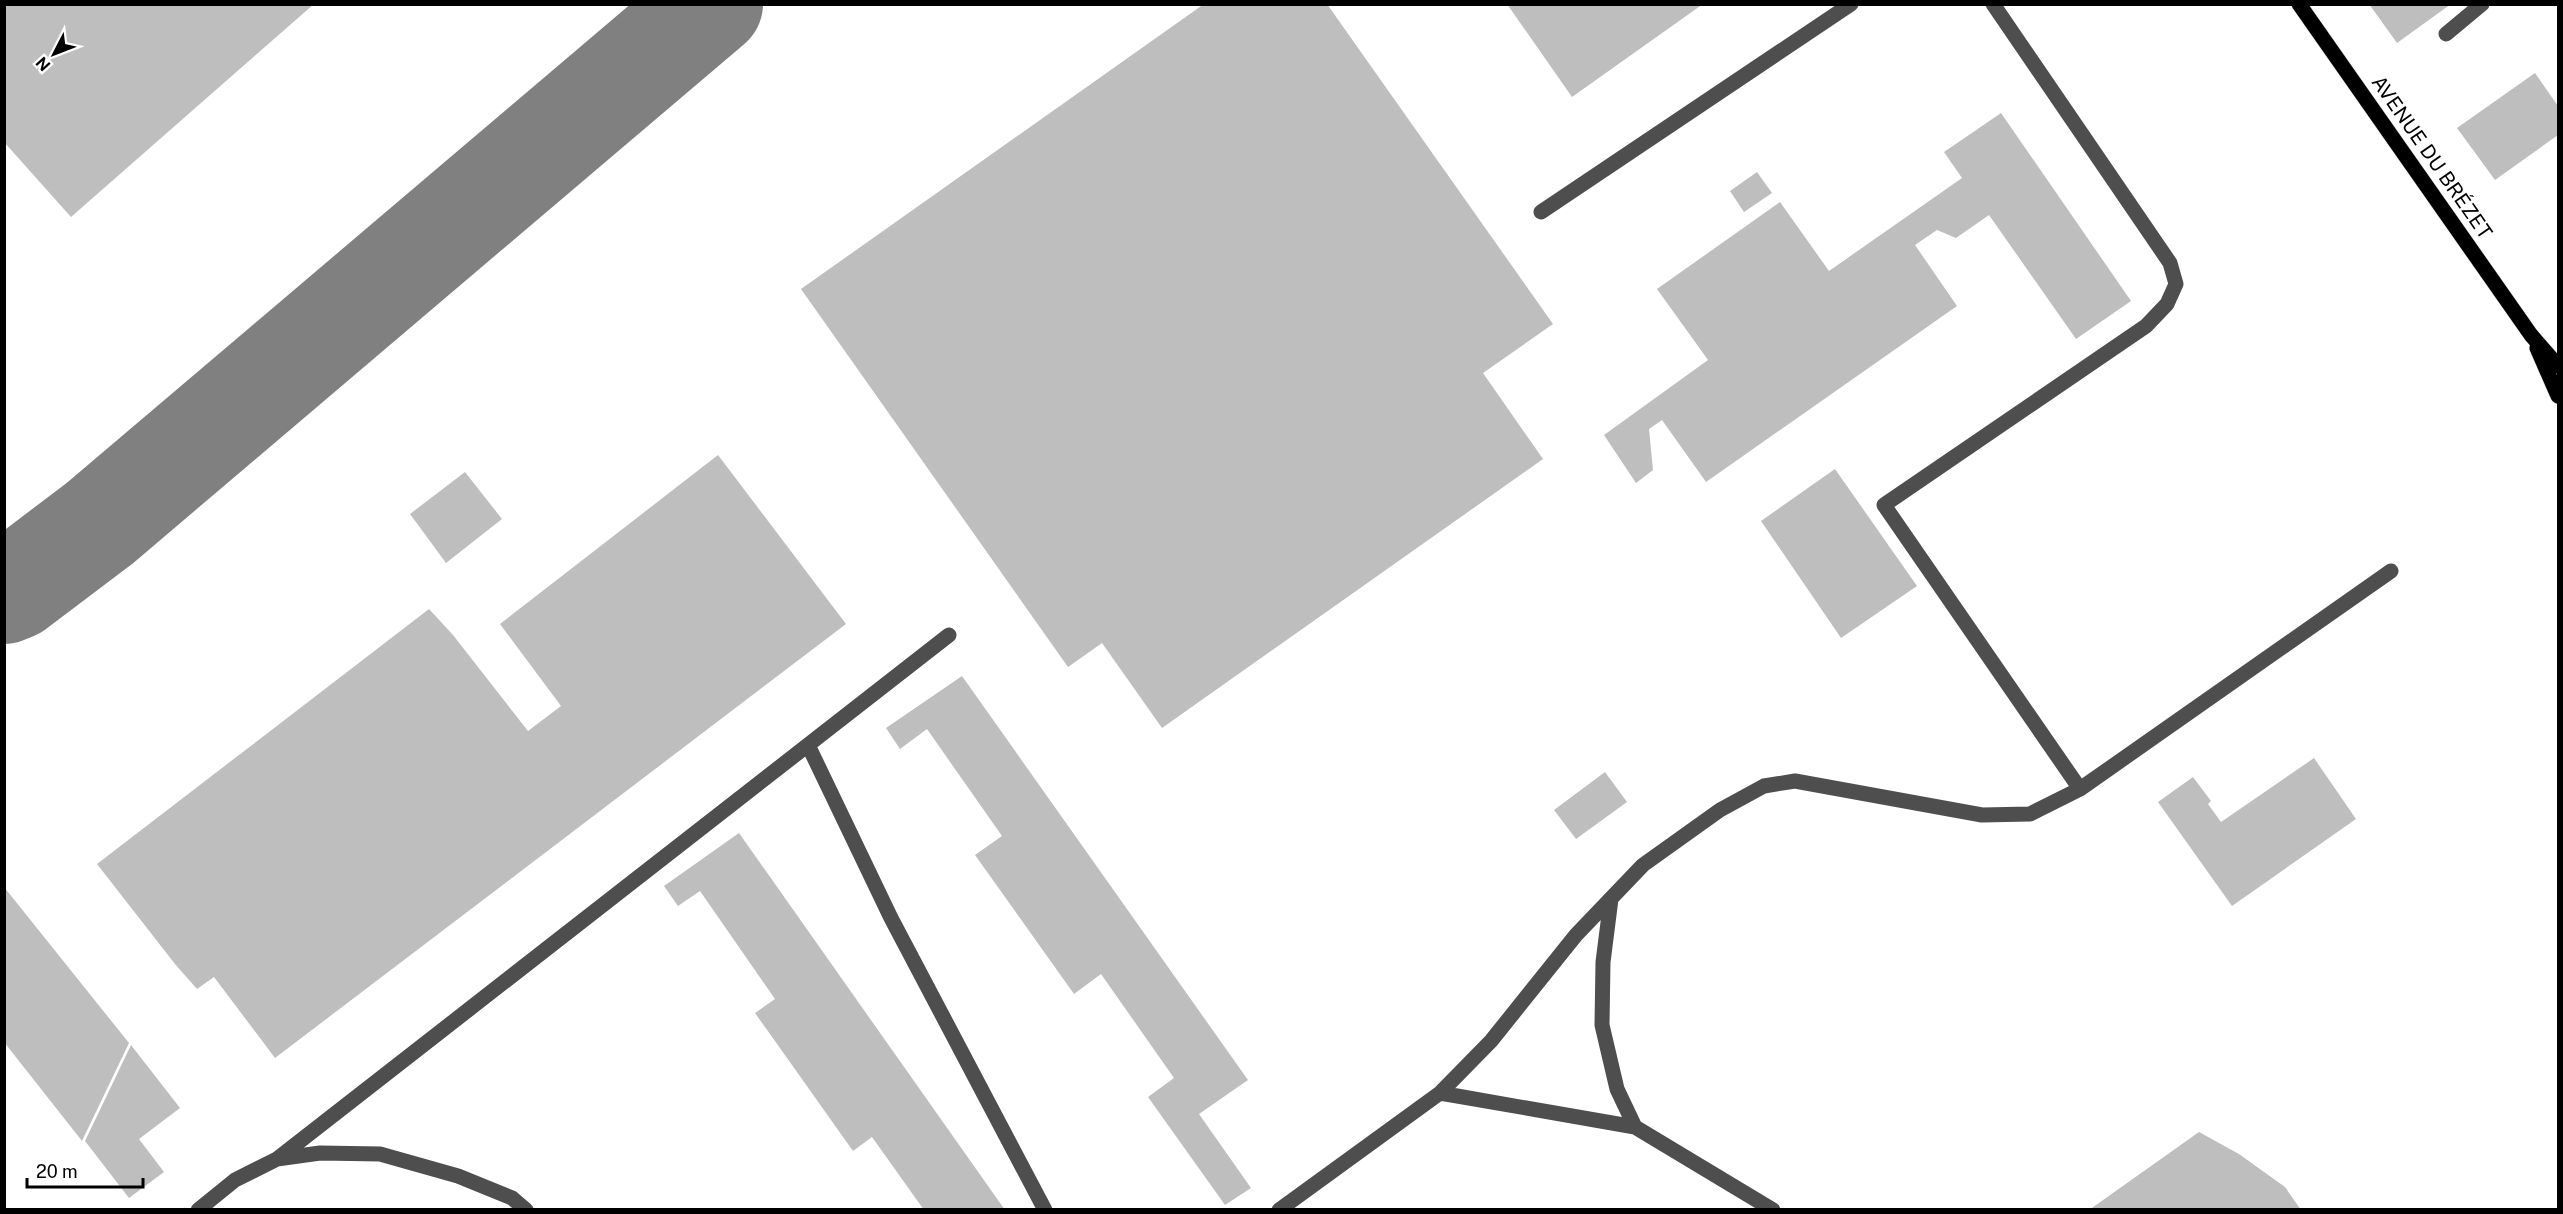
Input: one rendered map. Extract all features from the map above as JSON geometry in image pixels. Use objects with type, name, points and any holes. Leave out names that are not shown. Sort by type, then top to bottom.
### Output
[{"type":"main road","name":"AVENUE DU BRÉZET","points":[[2299,4],[2530,335],[2559,366]]},
{"type":"main road","name":"AVENUE DU BRÉZET","points":[[2530,335],[2559,396]]},
{"type":"lane","points":[[1541,212],[1851,4]]},
{"type":"lane","points":[[1993,4],[2170,263],[2176,284],[2167,304],[2146,326],[1884,505],[2080,789]]},
{"type":"lane","points":[[2446,34],[2482,4]]},
{"type":"lane","points":[[1279,1209],[1440,1093],[1491,1041],[1576,935],[1643,865],[1720,810],[1764,786],[1795,781],[1982,815],[2030,814],[2080,789],[2391,571]]},
{"type":"lane","points":[[198,1209],[235,1180],[278,1159],[949,635]]},
{"type":"lane","points":[[808,745],[891,918],[1045,1209]]},
{"type":"lane","points":[[1611,899],[1603,962],[1602,1024],[1617,1089],[1635,1128]]},
{"type":"lane","points":[[1440,1093],[1635,1128],[1773,1209]]},
{"type":"lane","points":[[278,1159],[320,1153],[380,1154],[458,1176],[512,1198],[526,1209]]},
{"type":"building","points":[[4,4],[314,4],[71,217],[4,142]]},
{"type":"building","points":[[1204,4],[1327,4],[1553,324],[1483,373],[1543,459],[1162,728],[1102,643],[1068,667],[801,289]]},
{"type":"building","points":[[1507,4],[1703,4],[1572,97]]},
{"type":"building","points":[[2369,4],[2451,4],[2397,43]]},
{"type":"building","points":[[2535,73],[2558,106],[2558,135],[2495,180],[2457,128]]},
{"type":"building","points":[[2001,113],[2131,301],[2076,339],[1989,215],[1956,238],[1937,230],[1915,245],[1957,306],[1706,482],[1662,420],[1649,429],[1653,470],[1636,483],[1604,435],[1708,360],[1657,289],[1780,202],[1829,271],[1962,178],[1944,152]]},
{"type":"building","points":[[1757,172],[1772,193],[1744,212],[1730,191]]},
{"type":"building","points":[[718,455],[846,624],[275,1058],[214,977],[197,989],[97,864],[429,609],[453,635],[528,731],[561,706],[500,624]]},
{"type":"building","points":[[1835,469],[1917,586],[1841,638],[1761,521]]},
{"type":"building","points":[[465,472],[502,519],[446,563],[410,514]]},
{"type":"building","points":[[962,676],[1248,1080],[1199,1114],[1251,1188],[1225,1205],[1148,1097],[1174,1078],[1101,974],[1074,994],[975,855],[1002,836],[927,729],[900,749],[886,728]]},
{"type":"building","points":[[2314,758],[2356,819],[2232,906],[2158,802],[2193,777],[2211,801],[2208,804],[2221,822]]},
{"type":"building","points":[[1605,772],[1627,802],[1576,839],[1554,810]]},
{"type":"building","points":[[739,833],[1005,1210],[924,1210],[872,1137],[853,1151],[755,1013],[775,999],[700,891],[678,906],[664,886]]},
{"type":"building","points":[[4,887],[129,1043],[82,1141],[4,1042]]},
{"type":"building","points":[[131,1045],[180,1108],[139,1139],[164,1172],[129,1198],[85,1141]]},
{"type":"building","points":[[2199,1132],[2239,1154],[2285,1187],[2301,1210],[2089,1210]]},
{"type":"taxiway","points":[[4,592],[14,588],[100,523],[711,4]]}]
